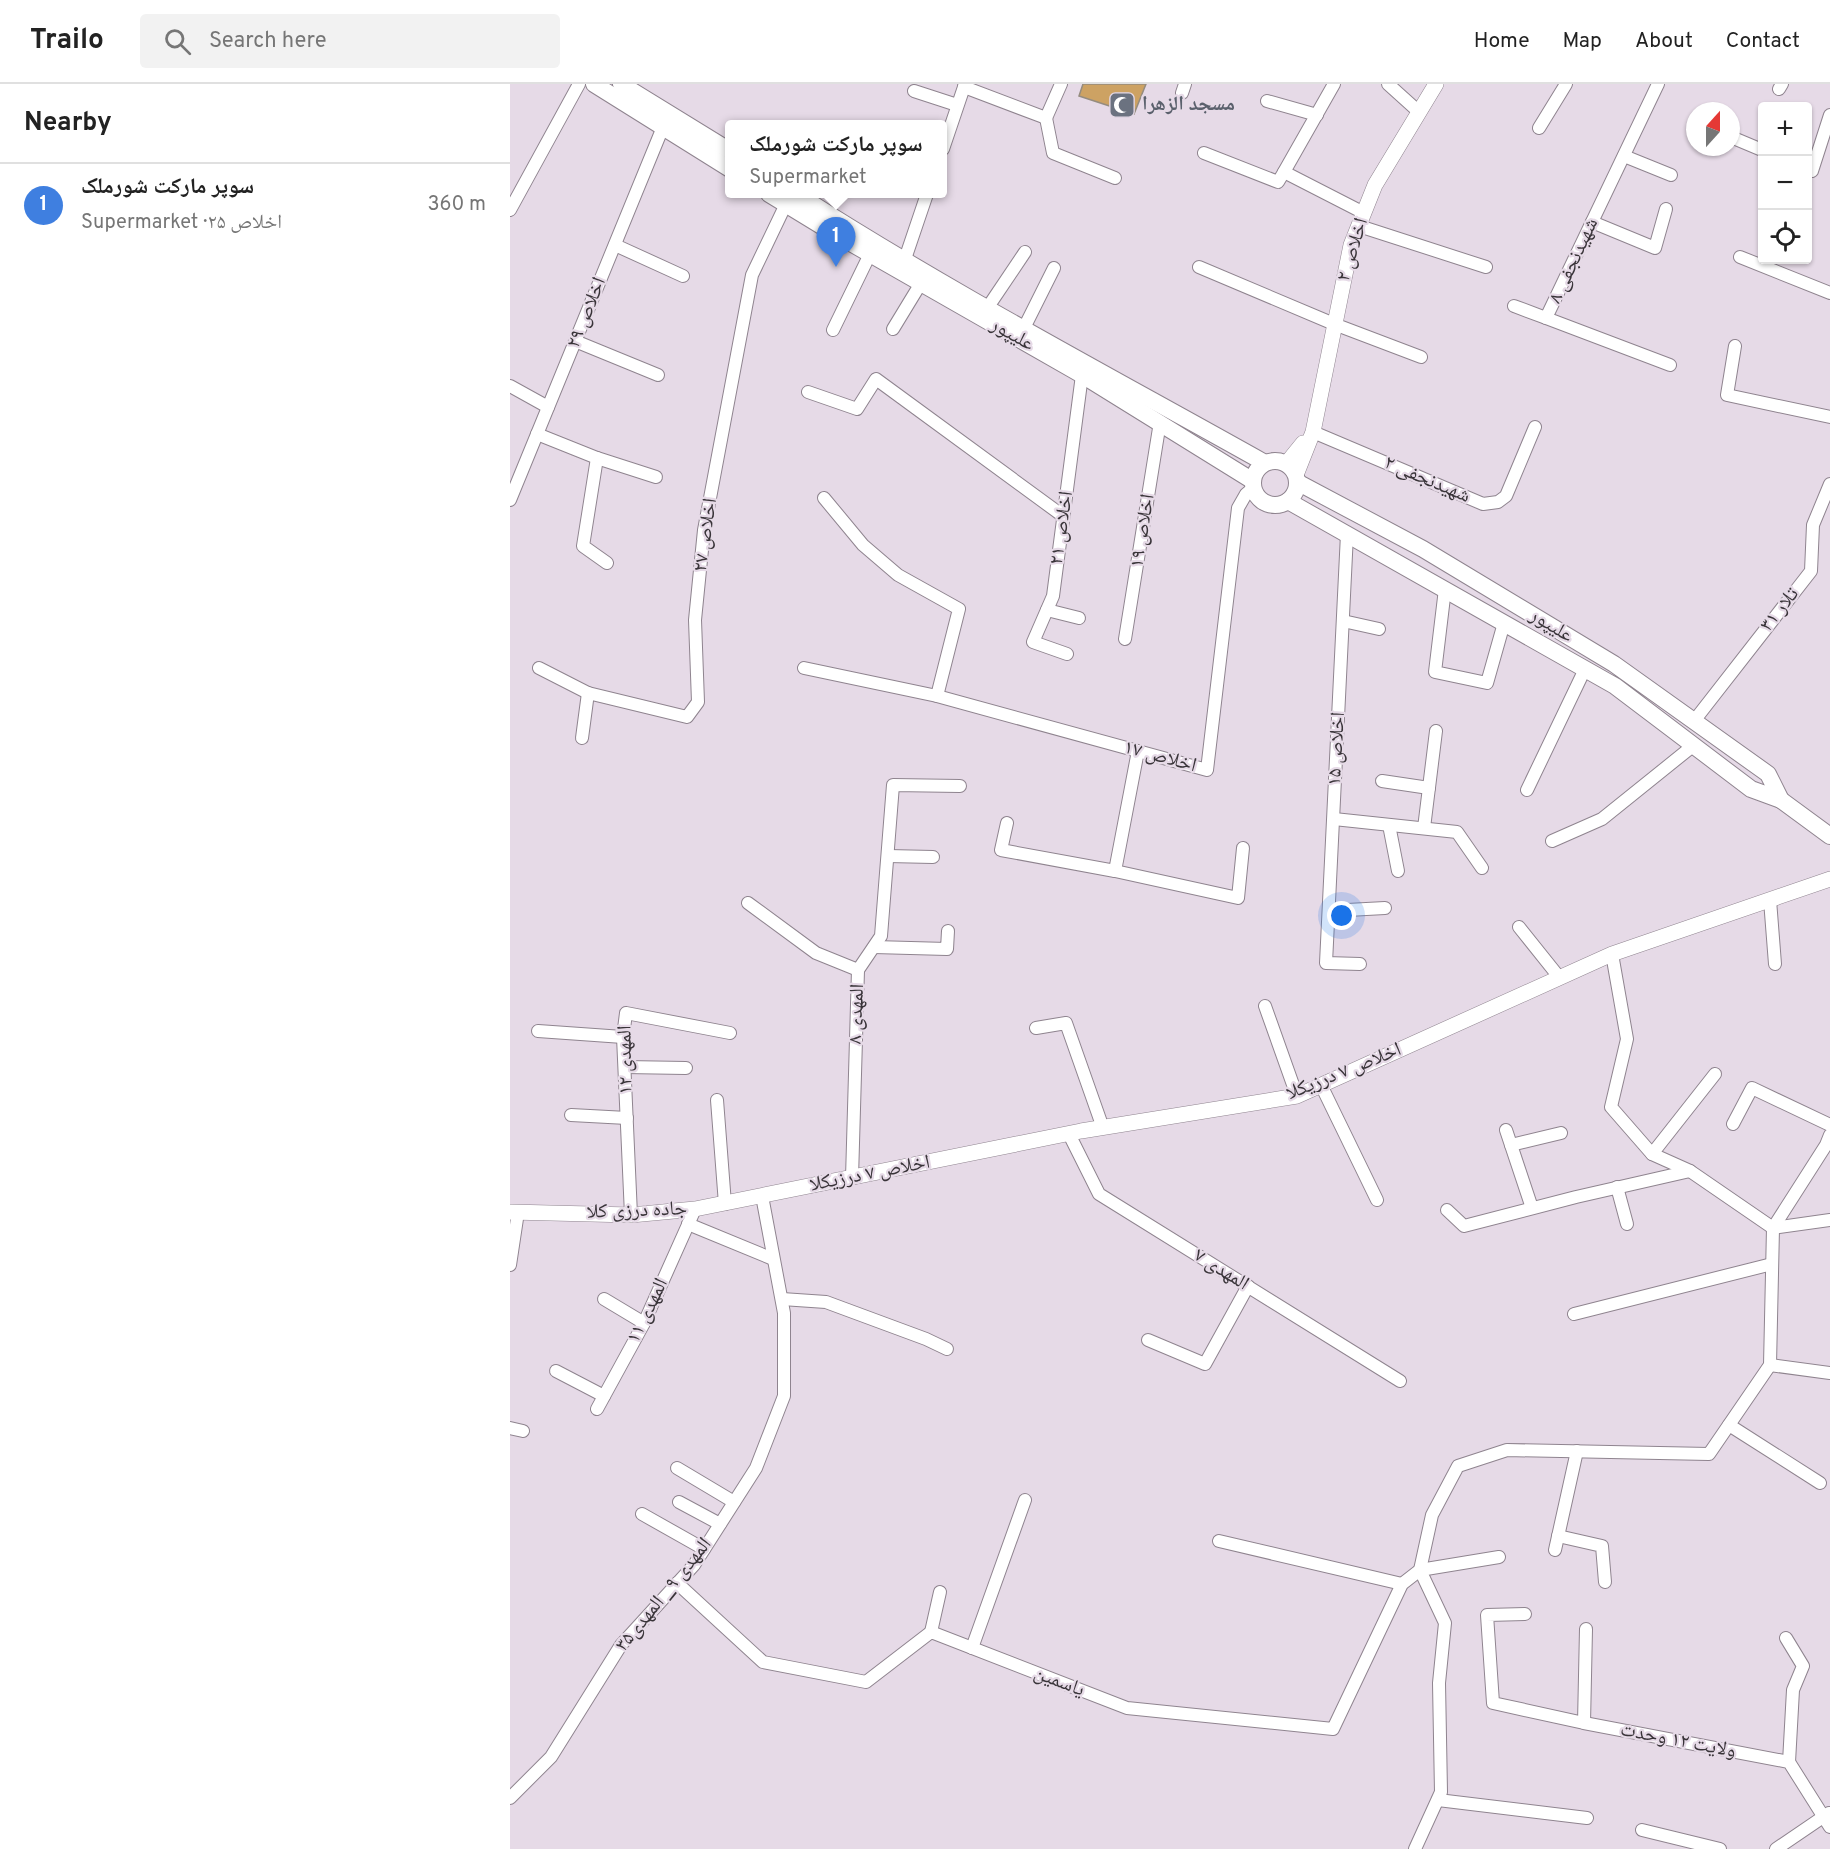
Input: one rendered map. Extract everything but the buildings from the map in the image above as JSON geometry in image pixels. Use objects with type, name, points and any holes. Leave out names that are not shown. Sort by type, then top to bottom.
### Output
[{"type":"main road","points":[[594,84],[725,166]]},
{"type":"main road","points":[[621,84],[725,149]]},
{"type":"main road","name":"علیپور","points":[[792,199],[870,254],[903,265],[921,283],[1161,422],[1253,484]]},
{"type":"main road","name":"علیپور","points":[[792,199],[903,265],[988,307],[1265,463]]},
{"type":"main road","points":[[1279,461],[1293,473],[1294,496],[1288,501],[1274,505],[1261,500],[1253,484],[1259,468],[1265,463],[1279,461]]},
{"type":"main road","name":"علیپور","points":[[1293,473],[1614,664],[1768,774],[1781,800]]},
{"type":"main road","name":"علیپور","points":[[1288,501],[1616,686],[1751,789],[1781,800],[1830,836]]},
{"type":"street","points":[[510,210],[579,84]]},
{"type":"street","points":[[1061,84],[1046,118],[1053,153],[1115,178]]},
{"type":"street","points":[[1204,153],[1278,182],[1334,84]]},
{"type":"street","points":[[1388,84],[1419,112]]},
{"type":"street","name":"اخلاص ۲","points":[[1293,473],[1313,432],[1351,245],[1374,185],[1436,84]]},
{"type":"street","points":[[1539,128],[1566,84]]},
{"type":"street","name":"شهیدنجفی ۸","points":[[1658,84],[1546,318],[1670,365]]},
{"type":"street","points":[[947,134],[964,86],[1046,118]]},
{"type":"street","points":[[914,91],[957,105]]},
{"type":"street","points":[[1267,101],[1317,115]]},
{"type":"street","points":[[1812,171],[1830,115]]},
{"type":"street","name":"اخلاص ۲۹","points":[[510,500],[663,127]]},
{"type":"street","points":[[1740,141],[1758,148]]},
{"type":"street","points":[[1624,156],[1671,175]]},
{"type":"street","points":[[1284,172],[1361,219],[1486,267]]},
{"type":"street","points":[[903,265],[926,198]]},
{"type":"street","name":"اخلاص ۲۷","points":[[539,668],[588,693],[687,717],[698,702],[695,620],[704,530],[752,275],[792,199]]},
{"type":"street","points":[[1592,222],[1655,248],[1666,209]]},
{"type":"street","points":[[615,245],[683,276]]},
{"type":"street","points":[[988,307],[1025,252]]},
{"type":"street","points":[[833,330],[870,254]]},
{"type":"street","points":[[1740,257],[1830,293]]},
{"type":"street","points":[[1199,267],[1334,324],[1421,357]]},
{"type":"street","points":[[1024,328],[1054,268]]},
{"type":"street","points":[[893,329],[921,283]]},
{"type":"street","points":[[1514,306],[1546,318]]},
{"type":"street","points":[[575,341],[658,375]]},
{"type":"street","points":[[1735,346],[1727,395],[1830,417]]},
{"type":"street","name":"اخلاص ۲۱","points":[[1066,654],[1033,642],[1053,596],[1082,375]]},
{"type":"street","points":[[808,392],[857,409],[876,379],[1063,516]]},
{"type":"street","points":[[510,386],[548,407]]},
{"type":"street","name":"اخلاص ۱۹","points":[[1125,639],[1161,422]]},
{"type":"street","name":"شهیدنجفی ۲","points":[[1313,432],[1483,504],[1498,502],[1506,496],[1535,427]]},
{"type":"street","points":[[537,434],[597,458],[656,477]]},
{"type":"street","points":[[597,458],[583,546],[607,563]]},
{"type":"street","name":"اخلاص ۱۷","points":[[804,668],[937,696],[1207,770],[1238,508],[1253,484]]},
{"type":"street","name":"تلار ۳۱","points":[[1694,721],[1811,571],[1813,525],[1830,484]]},
{"type":"street","points":[[824,498],[863,545],[897,575],[959,609],[937,696]]},
{"type":"street","name":"اخلاص ۱۵","points":[[1347,534],[1326,963],[1360,964]]},
{"type":"street","points":[[1445,589],[1435,672],[1487,683],[1504,623]]},
{"type":"street","points":[[1047,610],[1079,618]]},
{"type":"street","points":[[1343,621],[1379,629]]},
{"type":"street","points":[[1527,790],[1585,669]]},
{"type":"street","points":[[582,738],[588,693]]},
{"type":"street","points":[[1424,828],[1436,731]]},
{"type":"street","points":[[1552,841],[1602,819],[1694,746]]},
{"type":"street","points":[[1115,871],[1138,751]]},
{"type":"street","points":[[1382,781],[1429,788]]},
{"type":"street","name":"المهدی ۸","points":[[852,1178],[858,970],[881,936],[893,785],[960,786]]},
{"type":"street","points":[[1334,819],[1457,832],[1482,868]]},
{"type":"street","points":[[1007,823],[1001,850],[1115,871],[1238,898],[1243,848]]},
{"type":"street","points":[[1389,825],[1398,871]]},
{"type":"street","points":[[888,856],[933,858]]},
{"type":"street","name":"اخلاص ۷ درزیکلا","points":[[762,1196],[1069,1134],[1298,1096],[1612,954],[1830,879]]},
{"type":"street","points":[[1770,900],[1775,964]]},
{"type":"street","points":[[748,903],[816,953],[858,970]]},
{"type":"street","points":[[1329,911],[1385,908]]},
{"type":"street","points":[[1519,927],[1559,977]]},
{"type":"street","points":[[874,947],[947,949],[948,931]]},
{"type":"street","points":[[1612,954],[1627,1038],[1611,1107],[1652,1154],[1690,1171],[1773,1228],[1830,1220]]},
{"type":"street","points":[[1265,1006],[1298,1096]]},
{"type":"street","name":"المهدی ۱۲","points":[[631,1215],[623,1037],[626,1012],[730,1033]]},
{"type":"street","points":[[1036,1028],[1066,1023],[1103,1128]]},
{"type":"street","points":[[538,1031],[623,1037]]},
{"type":"street","points":[[624,1067],[686,1068]]},
{"type":"street","points":[[1652,1154],[1715,1074]]},
{"type":"street","points":[[1321,1085],[1377,1200]]},
{"type":"street","points":[[1733,1124],[1752,1088],[1830,1125]]},
{"type":"street","points":[[717,1100],[725,1204]]},
{"type":"street","points":[[571,1115],[627,1118]]},
{"type":"street","points":[[1506,1130],[1532,1208]]},
{"type":"street","points":[[1511,1145],[1561,1133]]},
{"type":"street","name":"المهدی ۷","points":[[1069,1134],[1099,1194],[1400,1381]]},
{"type":"street","points":[[1415,1849],[1442,1792],[1439,1683],[1445,1623],[1420,1570],[1432,1515],[1458,1466],[1507,1450],[1709,1454],[1770,1365],[1773,1228],[1826,1145],[1830,1135]]},
{"type":"street","points":[[1447,1210],[1464,1226],[1690,1171]]},
{"type":"street","points":[[1617,1187],[1627,1224]]},
{"type":"street","name":"جاده درزی کلا","points":[[514,1212],[692,1216],[725,1204],[762,1196]]},
{"type":"street","name":"المهدی ۹_ المهدی۳۵","points":[[510,1798],[551,1757],[621,1645],[694,1565],[756,1468],[784,1396],[784,1313],[762,1196]]},
{"type":"street","points":[[510,1265],[514,1212]]},
{"type":"street","points":[[692,1216],[773,1259]]},
{"type":"street","name":"المهدی ۱۱","points":[[597,1409],[644,1323],[692,1216]]},
{"type":"street","points":[[1574,1314],[1772,1264]]},
{"type":"street","points":[[1148,1340],[1205,1364],[1248,1286]]},
{"type":"street","points":[[604,1299],[644,1323]]},
{"type":"street","points":[[782,1299],[826,1302],[947,1349]]},
{"type":"street","points":[[1770,1365],[1830,1373]]},
{"type":"street","points":[[556,1371],[604,1396]]},
{"type":"street","points":[[1729,1425],[1820,1483]]},
{"type":"street","points":[[1555,1550],[1577,1450]]},
{"type":"street","points":[[677,1468],[734,1502]]},
{"type":"street","points":[[972,1648],[1025,1500]]},
{"type":"street","points":[[680,1502],[720,1524]]},
{"type":"street","points":[[642,1514],[704,1550]]},
{"type":"street","points":[[1558,1536],[1602,1546],[1605,1582]]},
{"type":"street","points":[[1219,1541],[1402,1584],[1420,1570],[1499,1557]]},
{"type":"street","points":[[677,1583],[763,1662],[866,1682],[931,1632],[940,1592]]},
{"type":"street","name":"یاسمین","points":[[931,1632],[1127,1708],[1334,1729],[1402,1584]]},
{"type":"street","name":"ولایت ۱۲ وحدت","points":[[1525,1614],[1487,1615],[1493,1703],[1584,1723],[1789,1762]]},
{"type":"street","points":[[1584,1723],[1586,1629]]},
{"type":"street","points":[[1776,1849],[1828,1818],[1789,1762],[1793,1690],[1803,1666],[1785,1638]]},
{"type":"street","points":[[1438,1800],[1587,1818]]},
{"type":"street","points":[[1642,1830],[1720,1849]]},
{"type":"place","name":"مسجد الزهرا","points":[[1122,105]]},
{"type":"place","name":"سوپر مارکت شورملک","points":[[836,267]]}]
